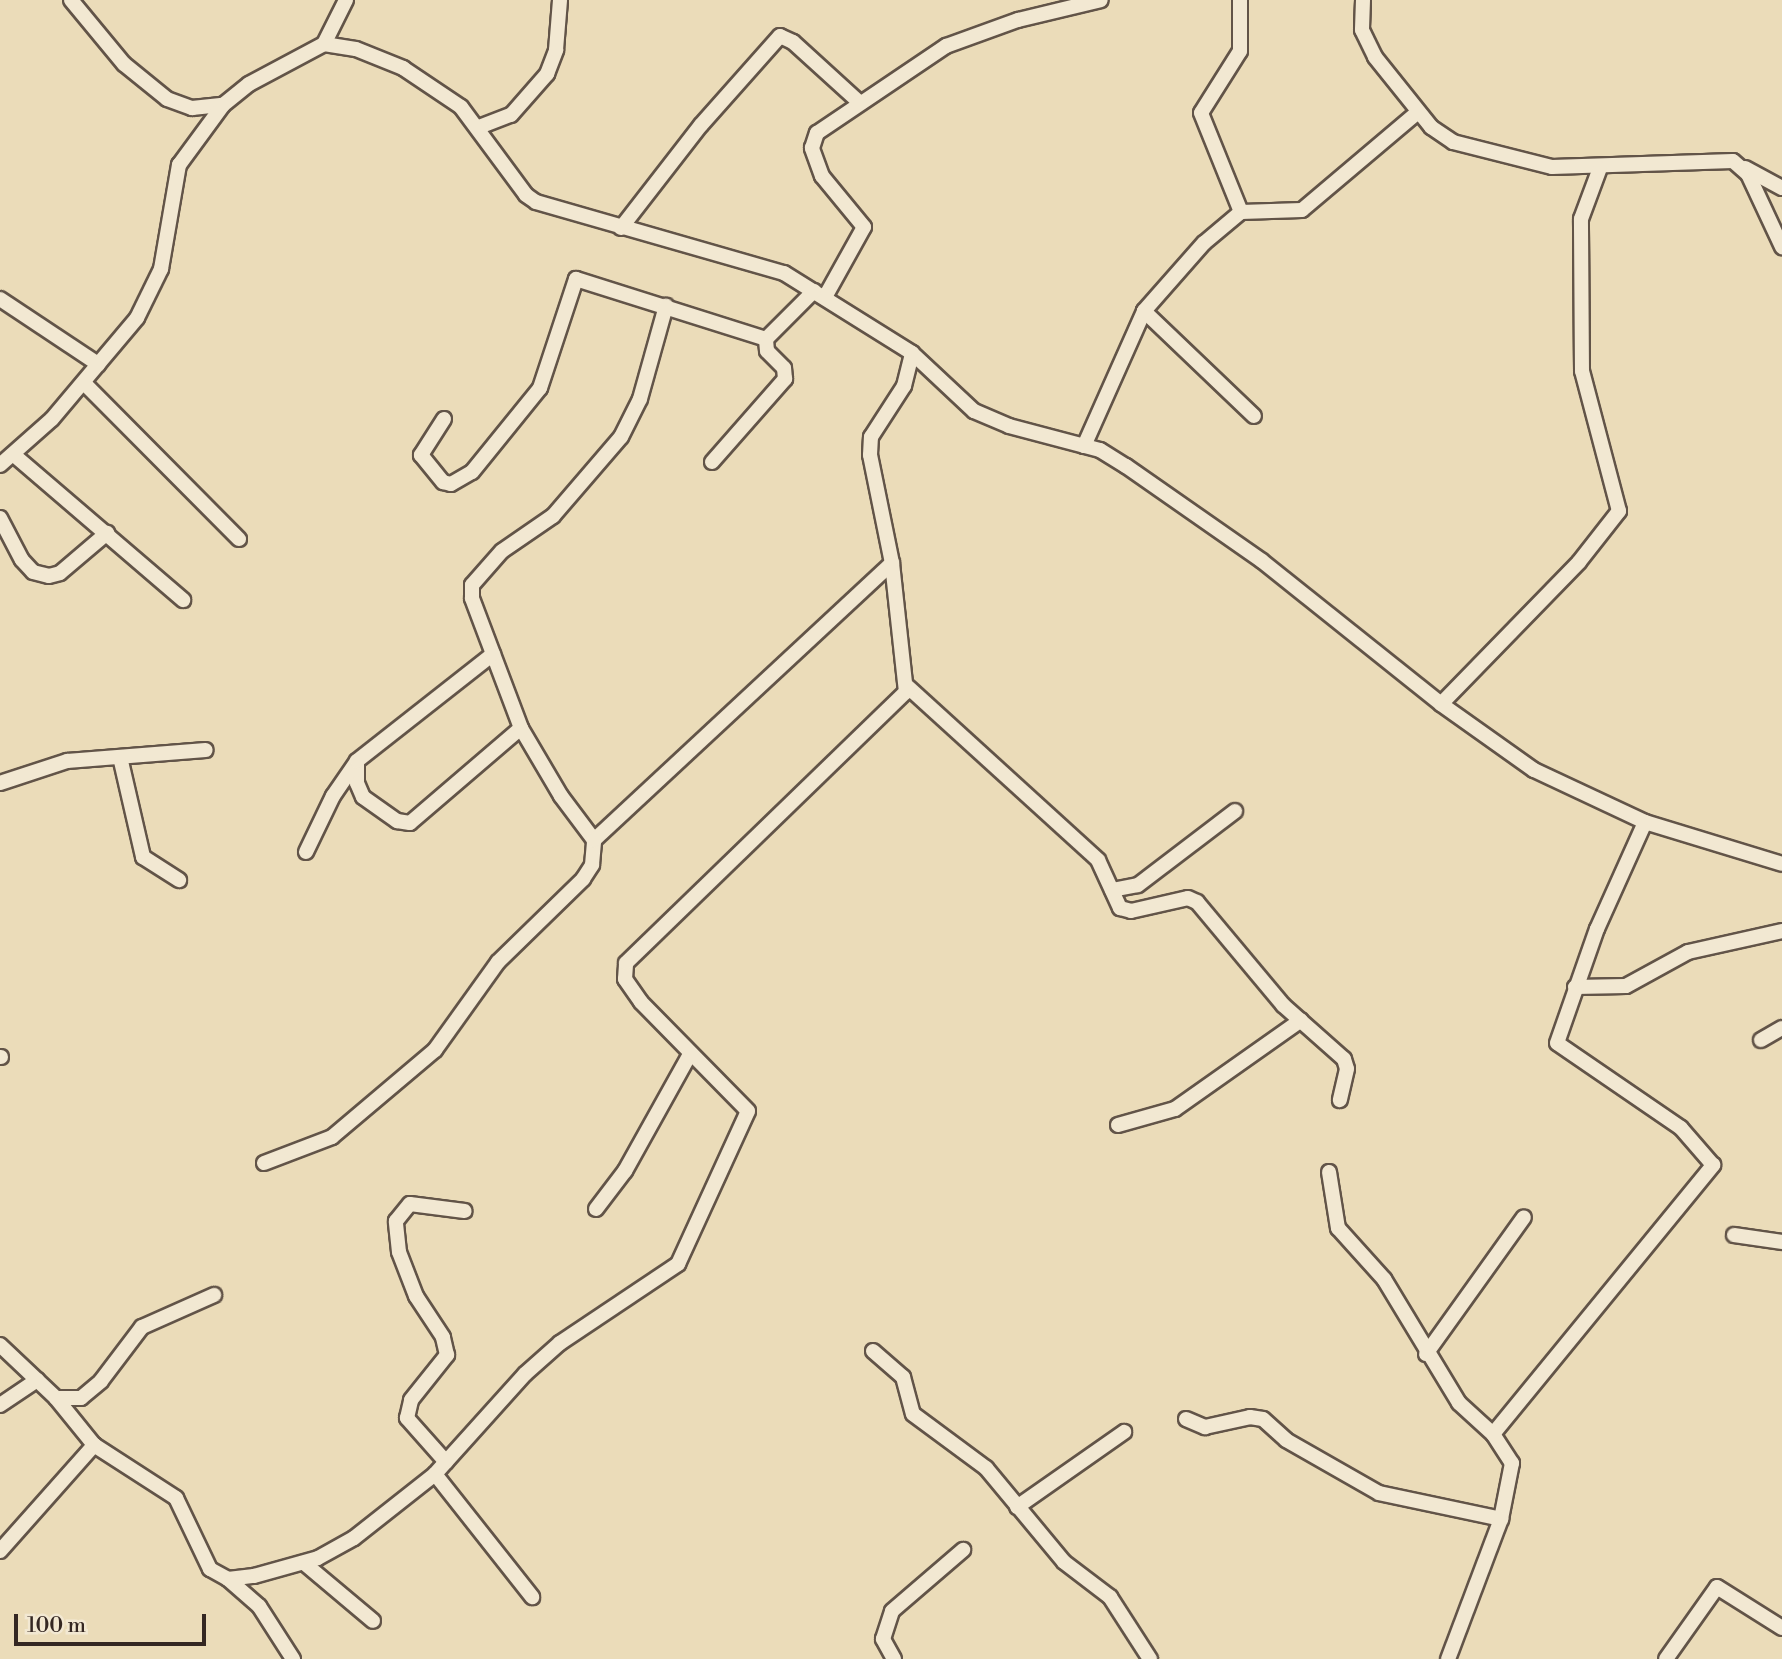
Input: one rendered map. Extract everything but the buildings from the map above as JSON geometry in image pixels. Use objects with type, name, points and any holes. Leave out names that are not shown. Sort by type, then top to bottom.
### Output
[{"type":"street","points":[[71,0],[84,6],[124,64],[167,99],[192,108],[223,105]]},
{"type":"street","points":[[0,464],[14,455],[84,383],[137,318],[161,269],[179,165],[223,105],[249,84],[324,44],[346,0]]},
{"type":"street","points":[[479,127],[511,115],[547,75],[556,50],[560,0]]},
{"type":"street","points":[[766,339],[819,294],[864,227],[822,176],[812,148],[817,133],[859,102],[946,46],[1018,20],[1101,0]]},
{"type":"street","points":[[1240,0],[1240,51],[1201,113],[1241,212]]},
{"type":"street","points":[[1363,0],[1362,30],[1375,57],[1418,112],[1453,142],[1506,159],[1552,167],[1600,168],[1722,158],[1780,180]]},
{"type":"street","points":[[621,228],[701,125],[780,36],[793,42],[859,102]]},
{"type":"street","points":[[324,44],[356,49],[403,68],[461,107],[479,127],[526,195],[560,212],[784,273],[912,353],[974,411],[1009,426],[1084,446],[1126,466],[1217,527],[1441,704],[1534,770],[1645,822],[1782,864]]},
{"type":"street","points":[[1084,446],[1143,310],[1204,243],[1241,212],[1302,210],[1418,112]]},
{"type":"street","points":[[1740,166],[1782,247]]},
{"type":"street","points":[[1441,704],[1578,562],[1619,511],[1582,371],[1581,219],[1600,168]]},
{"type":"street","points":[[444,419],[421,455],[443,482],[451,484],[479,465],[540,388],[576,279],[766,339]]},
{"type":"street","points":[[0,299],[97,364]]},
{"type":"street","points":[[264,1163],[332,1137],[435,1050],[498,961],[583,879],[592,865],[594,840],[561,796],[521,728],[472,598],[476,576],[502,551],[554,516],[621,437],[640,399],[666,306]]},
{"type":"street","points":[[1143,310],[1254,416]]},
{"type":"street","points":[[712,462],[785,379],[784,368],[767,351],[766,339]]},
{"type":"street","points":[[228,1579],[304,1563],[354,1538],[435,1474],[509,1390],[560,1343],[683,1257],[748,1111],[690,1054],[625,979],[626,962],[799,791],[900,701],[908,687],[892,563],[870,455],[871,437],[904,387],[912,353]]},
{"type":"street","points":[[84,383],[239,539]]},
{"type":"street","points":[[14,455],[183,600]]},
{"type":"street","points":[[0,518],[22,560],[33,572],[49,576],[60,573],[107,533]]},
{"type":"street","points":[[594,840],[892,563]]},
{"type":"street","points":[[306,852],[333,796],[357,761],[493,654]]},
{"type":"street","points":[[908,687],[1084,847],[1107,875],[1112,890],[1125,911],[1188,898],[1197,902],[1301,1020],[1344,1059],[1347,1069],[1340,1100]]},
{"type":"street","points":[[357,761],[357,783],[363,797],[397,821],[410,823],[521,728]]},
{"type":"street","points":[[0,783],[49,765],[206,750]]},
{"type":"street","points":[[120,757],[143,857],[179,880]]},
{"type":"street","points":[[1112,890],[1138,885],[1235,811]]},
{"type":"street","points":[[1493,1434],[1713,1165],[1681,1128],[1557,1043],[1575,987],[1645,822]]},
{"type":"street","points":[[1575,987],[1626,986],[1688,952],[1782,931]]},
{"type":"street","points":[[1118,1125],[1175,1109],[1301,1020]]},
{"type":"street","points":[[1761,1040],[1782,1028]]},
{"type":"street","points":[[596,1209],[625,1171],[690,1054]]},
{"type":"street","points":[[1329,1172],[1338,1228],[1384,1279],[1408,1314],[1426,1354],[1459,1403],[1493,1434],[1512,1463],[1501,1519],[1448,1659]]},
{"type":"street","points":[[446,1462],[407,1418],[411,1400],[447,1355],[443,1337],[423,1310],[403,1263],[396,1221],[410,1204],[465,1211]]},
{"type":"street","points":[[1426,1354],[1524,1217]]},
{"type":"street","points":[[1734,1236],[1782,1242]]},
{"type":"street","points":[[56,1398],[85,1396],[142,1326],[214,1295]]},
{"type":"street","points":[[0,1345],[56,1398],[94,1445],[176,1498],[201,1556],[211,1569],[228,1579],[259,1606],[293,1659]]},
{"type":"street","points":[[873,1351],[903,1377],[913,1414],[964,1448],[1064,1562],[1110,1597],[1150,1659]]},
{"type":"street","points":[[0,1405],[37,1380]]},
{"type":"street","points":[[1186,1419],[1205,1427],[1250,1417],[1263,1419],[1286,1440],[1378,1493],[1501,1519]]},
{"type":"street","points":[[1017,1507],[1124,1432]]},
{"type":"street","points":[[0,1551],[94,1445]]},
{"type":"street","points":[[435,1474],[532,1597]]},
{"type":"street","points":[[894,1659],[883,1639],[892,1611],[963,1550]]},
{"type":"street","points":[[304,1563],[373,1621]]},
{"type":"street","points":[[1666,1659],[1717,1587],[1782,1629]]}]
